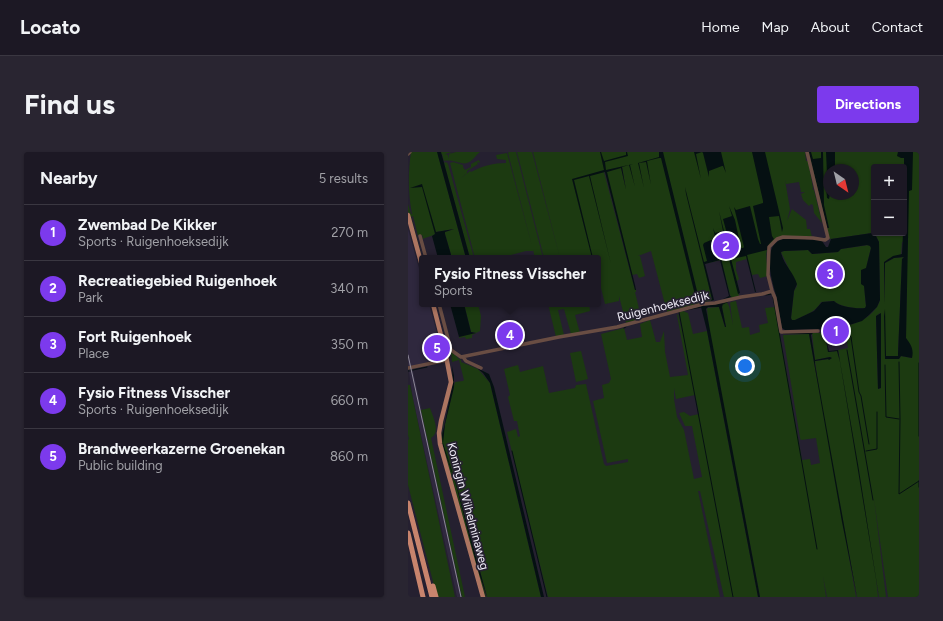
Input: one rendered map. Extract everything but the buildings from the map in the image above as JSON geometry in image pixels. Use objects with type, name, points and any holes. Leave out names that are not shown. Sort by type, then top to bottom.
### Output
[{"type":"highway","points":[[408,503],[432,597]]},
{"type":"highway","points":[[408,533],[423,597]]},
{"type":"highway","points":[[426,571],[431,580],[436,597]]},
{"type":"main road","points":[[408,215],[419,255]]},
{"type":"main road","name":"Koningin Wilhelminaweg","points":[[433,307],[445,350],[451,382],[441,421],[439,433],[440,444],[483,597]]},
{"type":"street","points":[[808,152],[828,238],[825,240],[787,237],[775,241],[768,250],[768,275],[775,298],[781,332],[818,331]]},
{"type":"street","points":[[420,236],[425,255]]},
{"type":"street","name":"Ruigenhoeksedijk","points":[[463,357],[617,327],[703,304],[716,303],[772,291]]},
{"type":"street","points":[[440,307],[451,348],[458,356],[463,357],[466,361],[481,368]]},
{"type":"street","points":[[445,350],[451,348]]},
{"type":"street","points":[[408,368],[447,360]]},
{"type":"shaded area","points":[[437,152],[441,152],[469,255],[465,255]]},
{"type":"shaded area","points":[[600,152],[604,161],[626,155],[627,152],[628,156],[605,162],[606,170],[633,164],[630,165],[635,187],[629,165],[622,167],[626,190],[621,168],[607,172],[636,290],[605,172],[590,176],[611,264],[589,176],[574,180],[591,255],[572,179],[604,170]]},
{"type":"shaded area","points":[[659,152],[663,152],[699,299],[702,303],[696,299],[661,158],[647,161],[651,185],[646,162],[639,163],[644,188],[638,163],[659,157]]},
{"type":"shaded area","points":[[694,152],[702,152],[696,154],[701,179]]},
{"type":"shaded area","points":[[702,152],[721,152],[726,173],[722,166],[709,171],[709,177]]},
{"type":"shaded area","points":[[752,152],[765,152],[783,228],[782,232],[779,216],[769,217],[772,236],[774,239],[769,244],[767,250],[747,255],[756,292],[746,256],[731,259],[740,293],[738,294],[729,259],[733,256],[723,219],[732,216],[729,206],[735,220],[741,248],[743,248],[734,207],[736,210],[750,206],[758,239],[761,244],[753,206],[763,203],[763,201]]},
{"type":"shaded area","points":[[809,152],[811,152],[813,159],[821,158],[821,152],[823,152],[823,200],[829,228],[827,228]]},
{"type":"shaded area","points":[[826,152],[835,152],[835,164],[827,164]]},
{"type":"shaded area","points":[[898,152],[913,152],[912,190],[909,191],[906,338],[912,347],[913,355],[912,358],[901,356],[899,359],[885,359],[885,309],[886,356],[898,356],[902,259],[904,257],[894,258],[885,263],[885,304],[884,262],[893,256],[902,254],[903,236],[907,236],[907,164],[904,164],[904,158],[897,156]]},
{"type":"shaded area","points":[[422,184],[436,232],[454,229],[445,232],[451,255],[437,255],[432,236],[435,234],[422,187],[410,188]]},
{"type":"shaded area","points":[[685,187],[704,262],[707,261],[703,245],[704,243],[711,240],[713,241],[715,251],[718,250],[713,228],[715,233],[723,231],[719,211],[730,255],[721,258],[730,296],[732,297],[723,299],[729,296],[720,260],[705,264],[714,300],[711,301],[712,299]]},
{"type":"shaded area","points":[[408,229],[419,268],[419,307],[430,307],[440,344],[442,359],[408,366]]},
{"type":"shaded area","points":[[871,233],[871,236],[876,236],[879,242],[880,300],[877,307],[862,321],[846,326],[824,330],[785,330],[782,328],[772,282],[770,257],[774,244],[780,240],[794,238],[819,240],[822,241],[826,247],[828,247],[831,239]],"holes":[[[867,245],[871,248],[866,268],[861,270],[861,284],[864,286],[865,308],[844,306],[834,301],[822,302],[814,311],[792,320],[794,291],[797,284],[794,276],[784,261],[781,252],[808,250],[812,254],[838,252],[841,249]]]},
{"type":"shaded area","points":[[702,303],[704,306],[723,303],[722,307],[726,327],[719,307],[708,307],[706,309],[760,597],[758,597],[707,331],[701,307]]},
{"type":"shaded area","points":[[451,307],[465,307],[471,332],[476,333],[459,337]]},
{"type":"shaded area","points":[[881,313],[881,388],[878,389],[876,316]]},
{"type":"shaded area","points":[[783,333],[813,333],[811,335],[815,360],[830,357],[832,358],[829,360],[815,361],[815,364],[857,597],[842,522],[809,334]]},
{"type":"shaded area","points":[[825,334],[829,351],[838,350],[858,464],[879,597],[840,362],[837,351],[828,352]]},
{"type":"shaded area","points":[[452,366],[454,387],[445,424],[443,443],[458,490],[487,597],[478,570],[456,485],[443,446],[442,435],[453,382]]},
{"type":"shaded area","points":[[478,369],[489,374],[494,387],[544,597],[541,597],[490,383]]},
{"type":"shaded area","points":[[413,371],[462,597],[457,597],[413,399],[409,372]]},
{"type":"green space","points":[[411,152],[452,152],[445,154],[448,155],[449,159],[449,154],[456,152],[480,152],[471,161],[465,163],[444,161],[442,154],[438,155],[465,255],[451,255],[445,232],[454,229],[436,232],[434,235],[422,239],[422,235],[418,236],[413,216],[411,217],[420,255],[408,211],[408,204],[412,214],[409,167]]},
{"type":"green space","points":[[516,152],[542,255],[534,255],[533,250],[511,255],[474,255],[450,163],[453,162],[463,165],[465,170],[471,167],[471,164],[479,160],[480,163],[477,162],[478,164],[467,171],[467,173],[460,179],[470,171],[471,172],[493,164],[506,163],[506,160],[497,159],[496,155],[507,153],[532,246],[508,153]]},
{"type":"green space","points":[[517,152],[532,152],[559,255],[543,255]]},
{"type":"green space","points":[[533,152],[805,152],[806,161],[808,161],[812,189],[814,190],[822,223],[814,213],[813,205],[811,204],[809,206],[803,200],[801,194],[805,192],[801,192],[799,182],[786,184],[785,180],[790,209],[787,221],[792,209],[806,220],[807,229],[810,229],[812,237],[786,237],[774,241],[767,250],[766,256],[768,276],[760,278],[758,274],[752,275],[747,259],[736,262],[736,270],[739,279],[737,281],[739,296],[731,298],[721,260],[704,264],[712,300],[667,312],[651,251],[638,256],[640,256],[645,276],[639,278],[637,274],[632,275],[606,172],[615,169],[604,172],[636,290],[635,292],[641,317],[640,319],[626,323],[619,296],[619,301],[605,304],[601,288],[601,255],[559,255]],"holes":[[[621,167],[622,167],[626,189]]]},
{"type":"green space","points":[[809,152],[919,152],[919,597],[888,597],[874,499],[886,597],[879,597],[876,579],[878,597],[857,597],[839,501],[856,597],[827,597],[823,576],[826,597],[760,597],[709,330],[707,308],[719,307],[726,327],[722,307],[723,303],[726,301],[729,306],[733,325],[730,303],[736,301],[742,328],[749,327],[750,335],[760,332],[759,325],[768,323],[765,308],[775,307],[802,460],[810,459],[811,465],[820,463],[816,438],[801,440],[800,438],[783,335],[809,334],[819,390],[815,361],[829,359],[830,357],[815,360],[812,333],[825,333],[828,352],[837,351],[840,359],[838,350],[848,348],[844,326],[866,318],[878,305],[880,300],[879,242],[876,236],[907,236],[907,164],[871,164],[871,233],[831,239],[829,238]],"holes":[[[902,242],[907,242],[906,338],[912,358],[901,356],[899,359],[885,359],[885,356],[898,356],[902,259],[904,257],[894,258],[885,263],[885,304],[884,264],[888,259],[901,255]],[[880,313],[881,388],[878,389],[876,316]]]},
{"type":"green space","points":[[446,162],[448,164],[473,255],[469,255],[444,163]]},
{"type":"green space","points":[[869,245],[871,248],[865,277],[865,308],[840,305],[834,301],[821,302],[810,313],[792,320],[794,291],[797,286],[781,252],[808,250],[812,254],[838,252],[841,249]]},
{"type":"green space","points":[[465,307],[479,307],[481,316],[480,331],[472,335],[472,338],[459,338],[476,332],[471,332]]},
{"type":"green space","points":[[549,307],[589,307],[590,311],[575,315],[580,333],[571,334],[564,309],[558,310],[564,335],[556,337]]},
{"type":"green space","points":[[683,311],[688,313],[693,334],[707,331],[758,597],[724,597],[700,491],[698,491],[720,597],[548,597],[507,432],[516,429],[518,437],[520,436],[517,421],[514,421],[508,397],[510,395],[504,369],[518,365],[520,372],[543,366],[549,393],[575,388],[576,385],[586,384],[604,464],[606,466],[628,462],[628,459],[607,463],[593,401],[604,398],[602,385],[609,383],[611,379],[601,334],[624,328],[627,340],[642,337],[640,324],[650,320],[656,342],[660,342],[664,331],[665,352],[670,377],[688,375],[677,315],[678,314],[683,336],[679,312]],"holes":[[[674,388],[676,399],[695,395],[699,414],[690,416],[684,412],[679,413],[685,426],[692,426],[702,477],[694,479],[684,430],[677,417]]]},
{"type":"green space","points":[[451,351],[461,360],[461,362],[478,369],[490,383],[541,597],[487,597],[457,485],[485,597],[441,439],[442,433],[443,438],[455,382],[464,380],[459,360],[452,362]]},
{"type":"green space","points":[[581,351],[588,379],[576,382],[570,353]]},
{"type":"green space","points":[[453,382],[452,388],[445,418],[445,415]]},
{"type":"green space","points":[[408,385],[410,385],[455,597],[437,597],[408,485]]},
{"type":"green space","points":[[430,408],[436,428],[434,435],[431,438],[465,597],[462,597],[421,410]]},
{"type":"waterway","points":[[766,295],[772,294]]},
{"type":"waterway","points":[[773,297],[817,549]]},
{"type":"waterway","points":[[723,304],[729,301]]},
{"type":"waterway","points":[[686,310],[702,307]]},
{"type":"waterway","points":[[679,312],[733,597]]},
{"type":"waterway","points":[[848,334],[851,337],[859,392],[861,396],[869,444]]},
{"type":"waterway","points":[[847,350],[873,500]]},
{"type":"waterway","points":[[899,362],[899,494],[919,481]]},
{"type":"waterway","points":[[919,363],[919,436]]},
{"type":"waterway","points":[[885,365],[886,417],[899,419]]},
{"type":"waterway","points":[[413,370],[427,367]]},
{"type":"waterway","points":[[866,451],[877,449],[877,412]]},
{"type":"waterway","points":[[512,451],[547,597]]},
{"type":"waterway","points":[[919,481],[919,487]]},
{"type":"railway","points":[[408,355],[461,597]]},
{"type":"place","name":"Recreatiegebied Ruigenhoek","points":[[726,246]]},
{"type":"place","name":"Fort Ruigenhoek","points":[[830,274]]},
{"type":"place","name":"Zwembad De Kikker","points":[[836,331]]},
{"type":"place","name":"Fysio Fitness Visscher","points":[[510,335]]},
{"type":"place","name":"Brandweerkazerne Groenekan","points":[[437,348]]}]
